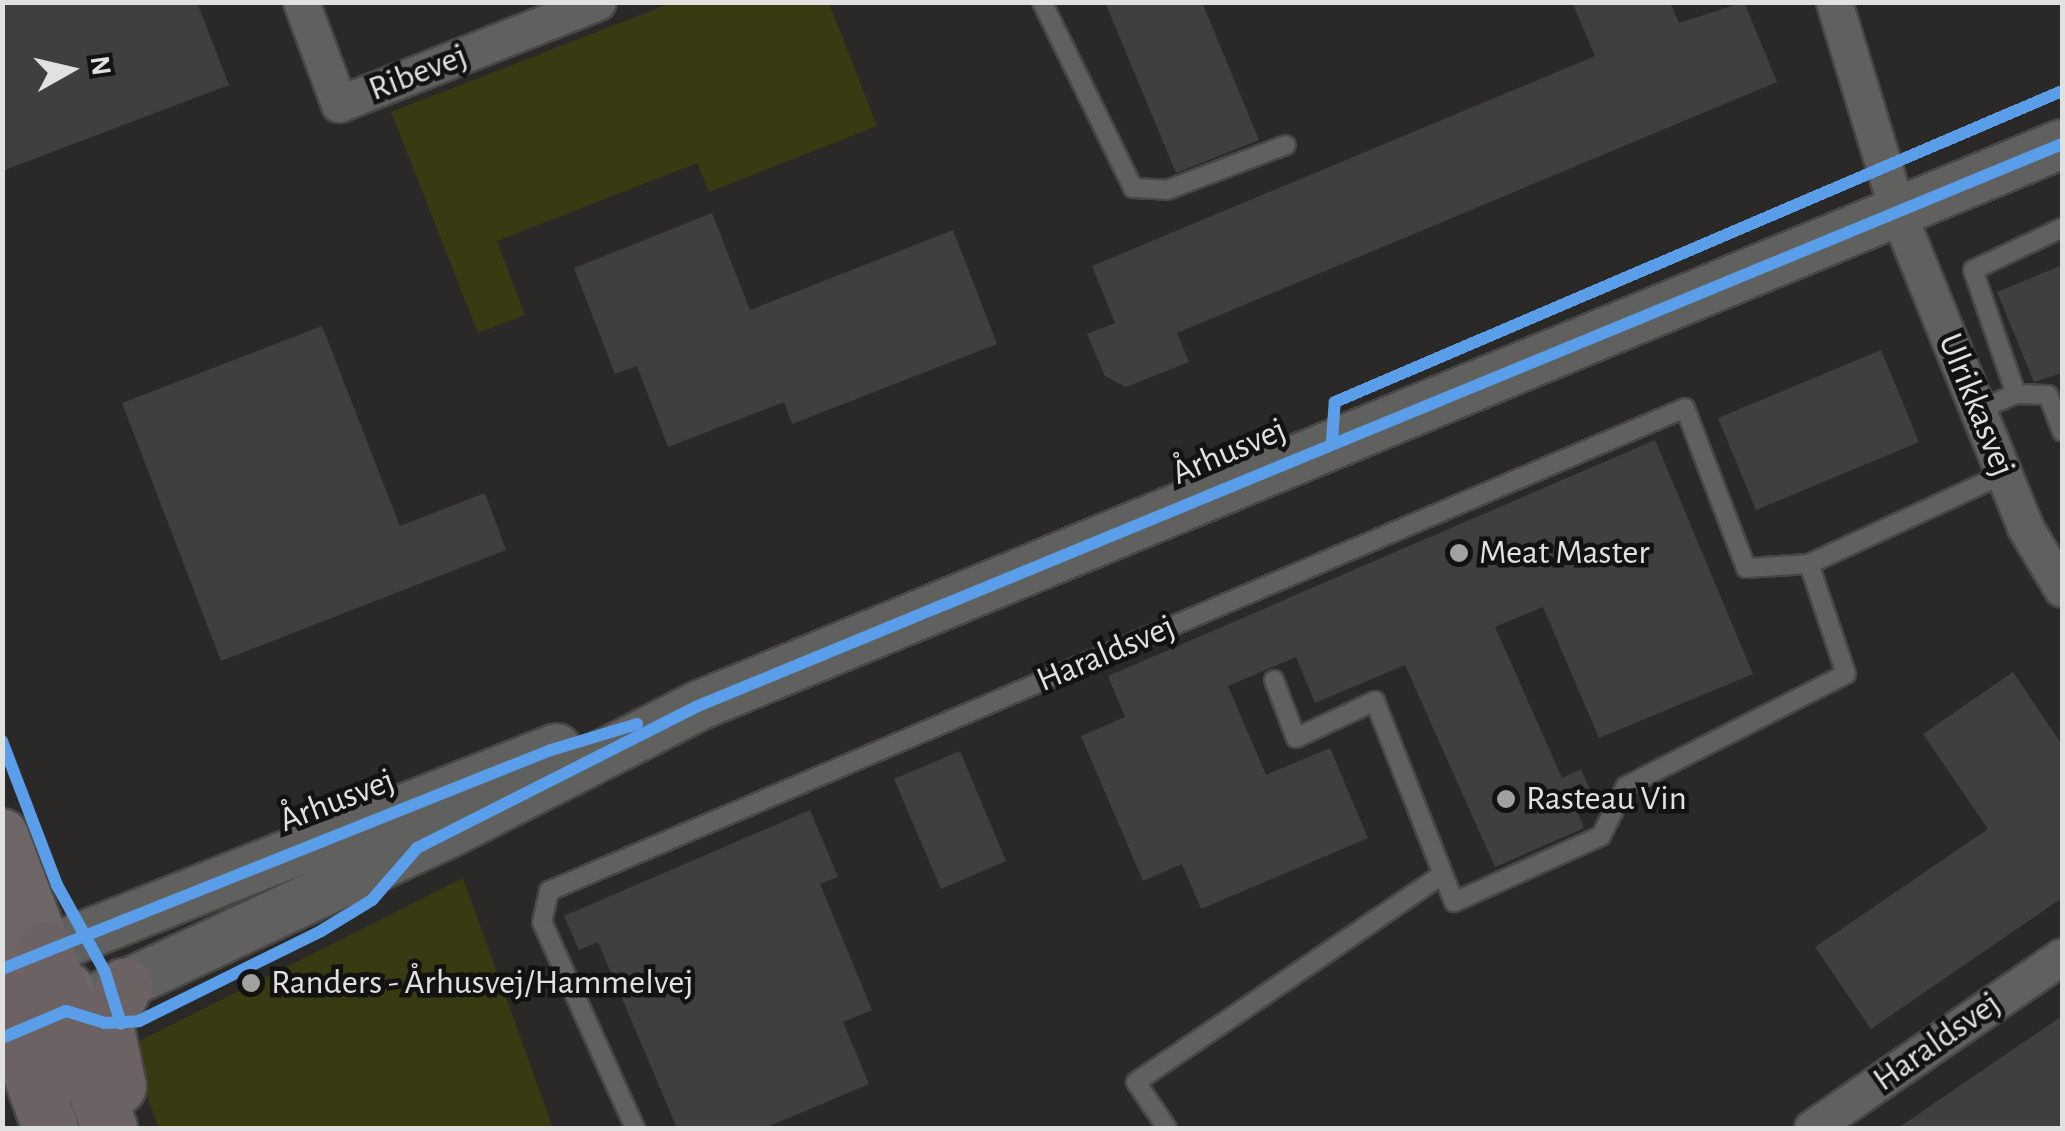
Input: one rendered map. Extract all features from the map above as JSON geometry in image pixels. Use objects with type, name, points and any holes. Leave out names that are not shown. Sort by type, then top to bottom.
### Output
[{"type":"highway","points":[[33,990],[50,1128]]},
{"type":"highway","points":[[33,990],[84,1128]]},
{"type":"highway","points":[[33,990],[109,1128]]},
{"type":"highway","points":[[33,990],[108,1010],[105,1038],[131,1128]]},
{"type":"main road","name":"Århusvej","points":[[33,990],[1332,441],[1900,216],[2062,144]]},
{"type":"main road","name":"Århusvej","points":[[33,990],[407,806],[552,750],[698,706]]},
{"type":"main road","points":[[2,835],[33,990]]},
{"type":"street","name":"Ribevej","points":[[300,2],[339,104],[598,2]]},
{"type":"street","points":[[1834,2],[1900,216]]},
{"type":"street","name":"Ulrikkasvej","points":[[1900,216],[2025,527],[2062,588]]},
{"type":"street","name":"Haraldsvej","points":[[1812,1128],[2062,956]]},
{"type":"lane","points":[[1042,2],[1133,188],[1167,190],[1286,144]]},
{"type":"lane","points":[[2016,394],[1973,270],[2062,228]]},
{"type":"lane","points":[[1978,410],[2016,394],[2048,395],[2062,431]]},
{"type":"lane","name":"Haraldsvej","points":[[634,1128],[542,922],[549,891],[1685,408],[1746,568],[1809,564],[2004,474]]},
{"type":"lane","points":[[1274,680],[1296,738],[1375,701],[1439,877],[1454,902],[1601,836],[1626,786],[1846,674],[1809,564]]},
{"type":"lane","points":[[1158,1126],[1136,1082],[1439,877]]},
{"type":"shaded area","points":[[671,3],[829,3],[877,126],[709,192],[697,163],[497,241],[525,315],[478,333],[391,112]]},
{"type":"shaded area","points":[[463,878],[553,1128],[159,1128],[129,1046]]},
{"type":"building","points":[[2,2],[197,2],[229,85],[2,171]]},
{"type":"building","points":[[1105,2],[1202,2],[1259,140],[1176,173]]},
{"type":"building","points":[[1572,2],[1670,2],[1679,23],[1744,2],[1777,82],[1177,333],[1189,362],[1126,387],[1105,376],[1087,334],[1115,323],[1092,266],[1595,56]]},
{"type":"building","points":[[712,213],[750,310],[953,230],[997,344],[792,424],[784,402],[668,447],[637,366],[615,374],[574,268]]},
{"type":"building","points":[[2062,265],[2062,373],[2034,382],[1997,292]]},
{"type":"building","points":[[322,326],[400,526],[485,493],[506,550],[221,661],[122,403]]},
{"type":"building","points":[[1881,350],[1919,442],[1756,510],[1718,418]]},
{"type":"building","points":[[1655,440],[1753,674],[1599,738],[1543,607],[1495,627],[1562,778],[1581,769],[1590,790],[1572,799],[1584,828],[1495,867],[1405,665],[1315,703],[1296,657],[1228,686],[1266,775],[1330,748],[1368,838],[1201,909],[1182,864],[1143,881],[1081,736],[1125,717],[1108,676]]},
{"type":"building","points":[[2013,672],[2062,745],[2062,898],[1871,1029],[1815,947],[1988,829],[1923,734]]},
{"type":"building","points":[[960,751],[1006,861],[941,889],[894,779]]},
{"type":"building","points":[[810,810],[838,877],[820,884],[872,1010],[843,1022],[869,1084],[765,1128],[677,1128],[598,942],[579,950],[564,916]]},
{"type":"building","points":[[2062,1016],[2062,1128],[1898,1128]]},
{"type":"cycle path","points":[[1332,441],[1335,402],[2062,91]]},
{"type":"cycle path","points":[[2,1038],[66,1011],[105,1023],[139,1021],[321,931],[372,900],[417,848],[698,706],[2062,144]]},
{"type":"cycle path","points":[[2,969],[551,750],[637,724]]},
{"type":"cycle path","points":[[2,741],[57,885],[105,972],[121,1024]]},
{"type":"place","name":"Meat Master","points":[[1459,553]]},
{"type":"place","name":"Rasteau Vin","points":[[1506,799]]},
{"type":"place","name":"Randers - Århusvej/Hammelvej","points":[[251,983]]}]
